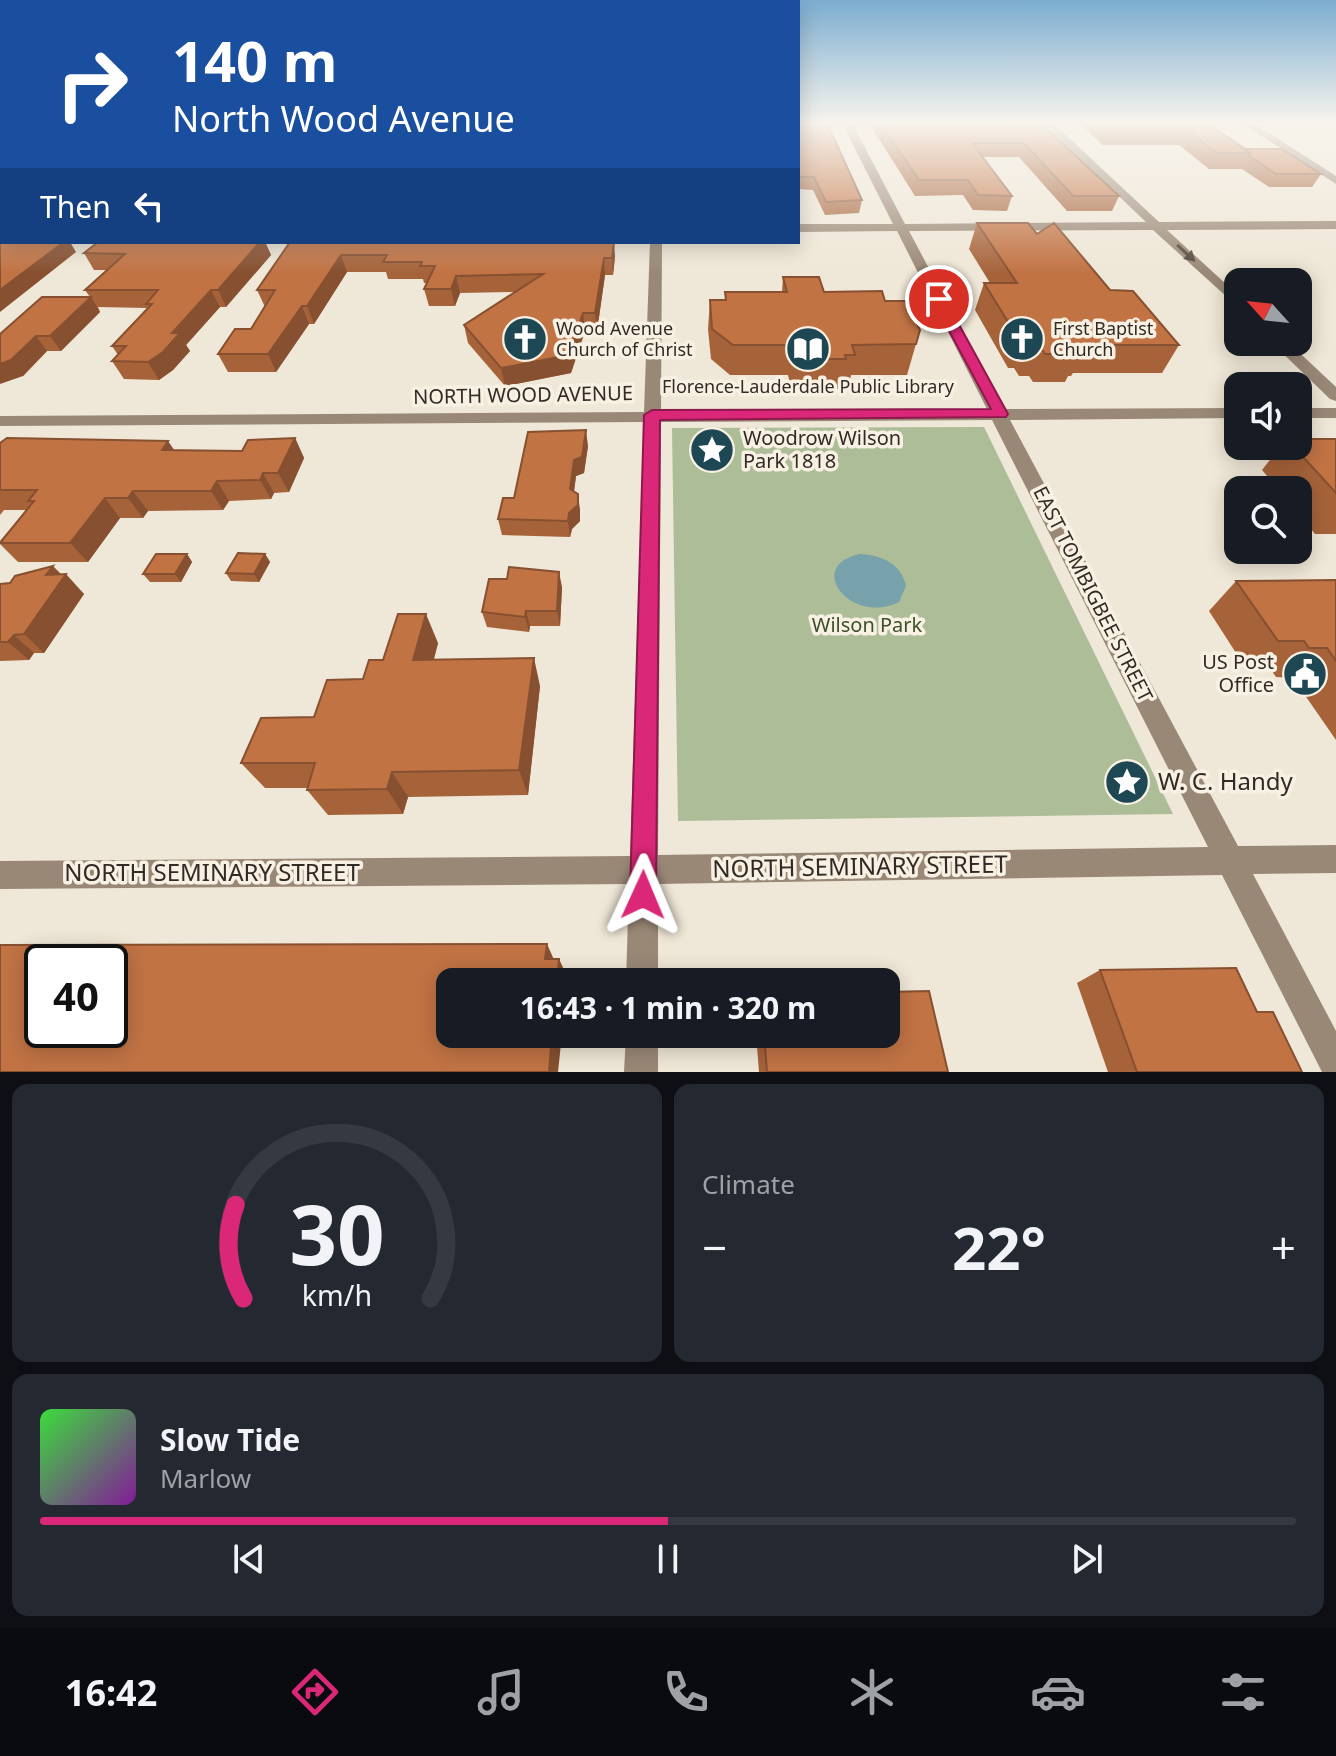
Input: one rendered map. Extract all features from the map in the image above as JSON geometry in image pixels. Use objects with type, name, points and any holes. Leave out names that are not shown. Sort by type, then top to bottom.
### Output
[{"type":"street","name":"EAST TOMBIGBEE STREET","points":[[873,173],[1001,414],[1336,1065]]},
{"type":"street","points":[[1100,173],[1224,290]]},
{"type":"street","points":[[800,228],[1336,225]]},
{"type":"street","points":[[642,968],[656,244]]},
{"type":"street","points":[[1294,356],[1336,396]]},
{"type":"street","name":"NORTH WOOD AVENUE","points":[[0,421],[1224,413]]},
{"type":"street","points":[[1312,413],[1336,413]]},
{"type":"street","name":"NORTH SEMINARY STREET","points":[[0,875],[643,870],[1336,859]]},
{"type":"street","points":[[641,1072],[642,1048]]},
{"type":"green space","name":"Wilson Park","points":[[984,427],[1173,814],[678,821],[672,428]]},
{"type":"water","points":[[860,554],[883,559],[900,572],[906,586],[899,602],[881,607],[865,606],[851,601],[840,592],[835,581],[835,570],[843,560]]},
{"type":"building","points":[[800,173],[850,173],[862,200],[826,202],[814,177],[800,177]]},
{"type":"building","points":[[914,173],[995,173],[1012,196],[978,195],[968,180],[919,180]]},
{"type":"building","points":[[1052,173],[1094,173],[1119,196],[1073,196]]},
{"type":"building","points":[[1275,173],[1321,174],[1276,174]]},
{"type":"building","points":[[977,223],[1028,223],[1037,234],[1054,223],[1110,290],[1133,291],[1179,345],[1082,345],[1084,348],[1074,348],[1078,354],[1045,354],[1041,348],[1031,348],[1026,340],[1020,341],[984,283],[1017,283]]},
{"type":"building","points":[[0,244],[61,244],[0,290]]},
{"type":"building","points":[[95,244],[258,244],[218,290],[211,290],[172,333],[180,333],[163,352],[148,362],[112,361],[126,346],[112,346],[152,304],[146,304],[158,290],[85,290],[125,254],[84,253]]},
{"type":"building","points":[[289,244],[614,244],[612,258],[604,258],[595,313],[583,313],[569,355],[501,368],[464,325],[543,274],[456,276],[451,289],[424,289],[435,266],[420,266],[422,262],[383,262],[387,255],[341,255],[307,306],[302,306],[268,354],[218,354],[235,329],[251,329],[275,290],[257,290]]},
{"type":"building","points":[[783,277],[819,277],[824,292],[882,291],[885,301],[906,301],[920,330],[916,344],[852,345],[855,355],[845,355],[846,359],[806,359],[804,353],[794,353],[792,345],[733,345],[712,329],[710,300],[726,300],[725,292],[787,292]]},
{"type":"building","points":[[42,297],[91,297],[50,336],[36,336],[11,360],[0,364],[0,334]]},
{"type":"building","points":[[586,430],[582,457],[574,460],[570,489],[578,494],[578,505],[569,513],[568,521],[498,519],[503,498],[514,498],[528,432]]},
{"type":"building","points":[[7,438],[168,441],[162,450],[242,451],[248,440],[295,438],[278,473],[263,473],[260,480],[217,481],[211,491],[133,491],[128,498],[105,498],[70,543],[0,543],[34,501],[28,501],[37,490],[0,490],[0,443]]},
{"type":"building","points":[[1312,439],[1336,439],[1336,493],[1306,460],[1312,460]]},
{"type":"building","points":[[238,553],[265,554],[254,574],[226,573]]},
{"type":"building","points":[[156,554],[187,554],[175,574],[143,574]]},
{"type":"building","points":[[53,566],[46,575],[66,574],[24,634],[14,635],[8,642],[0,642],[0,584],[10,583],[15,576]]},
{"type":"building","points":[[509,567],[559,572],[557,611],[526,611],[525,617],[482,612],[489,579],[507,579]]},
{"type":"building","points":[[1336,580],[1336,661],[1327,648],[1309,648],[1304,641],[1278,641],[1236,581]]},
{"type":"building","points":[[398,614],[426,614],[413,660],[534,658],[519,770],[392,772],[387,789],[307,790],[315,763],[241,763],[261,718],[314,717],[327,680],[363,679],[369,660],[383,660]]},
{"type":"building","points":[[547,944],[545,959],[559,959],[558,968],[436,968],[436,1048],[551,1048],[549,1072],[0,1072],[0,945],[24,945],[24,1048],[128,1048],[128,945]]},
{"type":"building","points":[[1236,968],[1257,1012],[1273,1012],[1302,1072],[1137,1072],[1100,970]]},
{"type":"building","points":[[929,991],[948,1072],[767,1072],[765,1048],[900,1048],[900,992]]},
{"type":"place","name":"Wood Avenue Church of Christ","points":[[525,339]]},
{"type":"place","name":"First Baptist Church","points":[[1022,339]]},
{"type":"place","name":"Florence-Lauderdale Public Library","points":[[808,349]]},
{"type":"place","name":"Woodrow Wilson Park 1818","points":[[712,450]]},
{"type":"place","name":"US Post Office","points":[[1305,674]]},
{"type":"place","name":"W. C. Handy","points":[[1127,782]]},
{"type":"route","points":[[643,895],[652,415],[1001,414],[939,299]]}]
